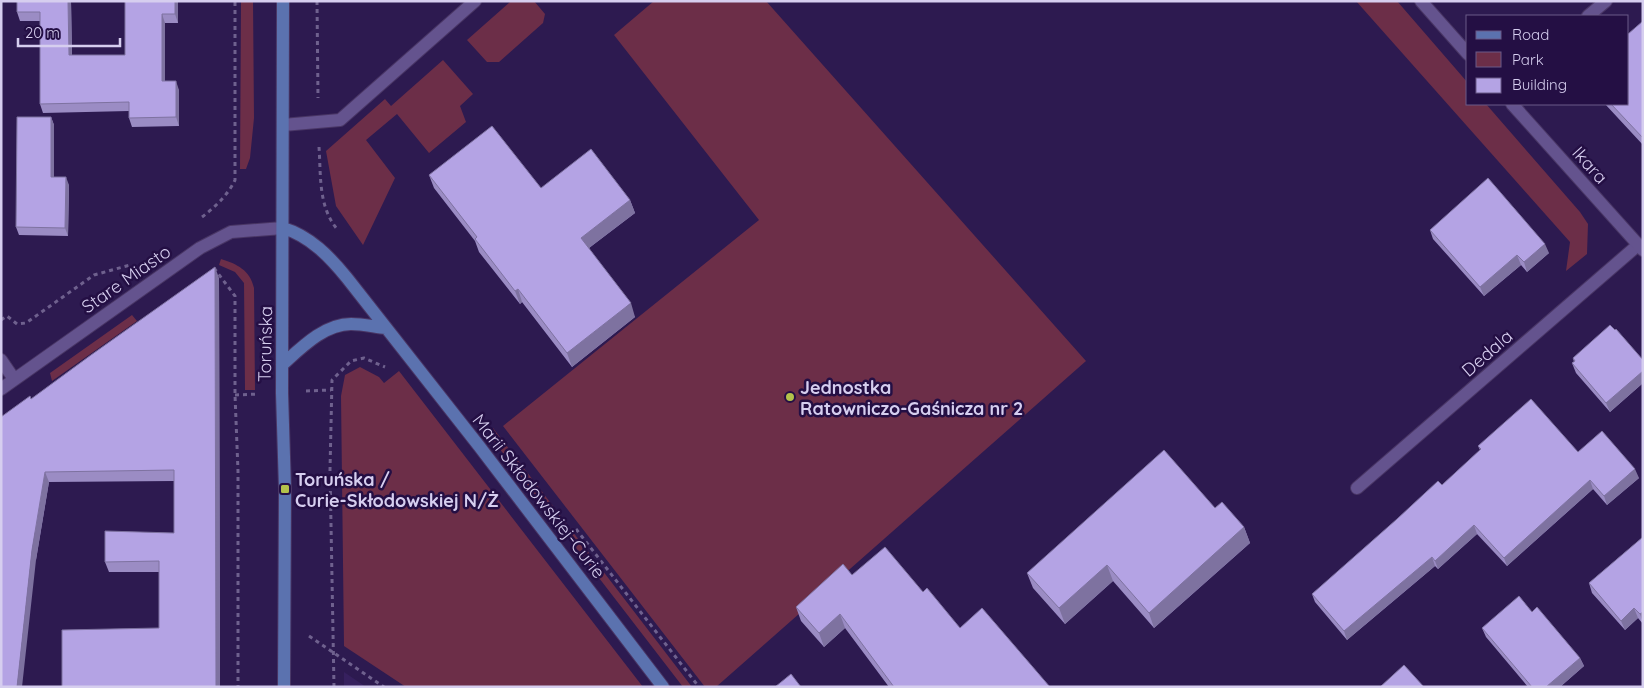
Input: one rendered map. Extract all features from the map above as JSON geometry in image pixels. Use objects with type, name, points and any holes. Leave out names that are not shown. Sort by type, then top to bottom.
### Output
[{"type":"street","name":"Toruńska","points":[[283,1],[282,393],[285,489],[284,687]]},
{"type":"street","points":[[283,125],[340,120],[475,1]]},
{"type":"street","points":[[1421,1],[1466,52]]},
{"type":"street","points":[[1589,15],[1606,1]]},
{"type":"street","name":"Ikara","points":[[1513,105],[1641,247]]},
{"type":"street","name":"Stare Miasto","points":[[1,389],[214,240],[232,232],[283,228]]},
{"type":"street","name":"Marii Skłodowskiej-Curie","points":[[283,228],[303,235],[327,256],[347,278],[479,446],[663,687]]},
{"type":"street","name":"Dedala","points":[[1358,488],[1641,247]]},
{"type":"street","points":[[282,365],[311,340],[339,326],[350,324],[386,328]]},
{"type":"street","points":[[1,360],[14,379]]},
{"type":"path","points":[[198,220],[212,210],[225,196],[235,180],[235,1]]},
{"type":"path","points":[[200,248],[235,296],[235,395],[238,471],[238,687]]},
{"type":"path","points":[[1,320],[7,316],[18,324],[26,323],[94,275],[128,266],[136,261]]},
{"type":"path","points":[[284,619],[384,687]]},
{"type":"path","points":[[334,652],[334,687]]},
{"type":"shaded area","points":[[344,672],[366,687],[344,687]]},
{"type":"green space","points":[[241,1],[253,1],[254,118],[250,158],[246,169],[240,169]]},
{"type":"green space","points":[[511,1],[534,1],[545,14],[543,23],[499,62],[487,62],[467,40]]},
{"type":"green space","points":[[654,1],[766,1],[1086,361],[716,687],[705,687],[503,426],[759,220],[614,35]]},
{"type":"green space","points":[[1356,1],[1397,1],[1466,81],[1466,105],[1487,105],[1580,212],[1588,224],[1587,254],[1566,271],[1570,242]]},
{"type":"green space","points":[[443,60],[473,94],[460,106],[466,122],[429,153],[397,114],[366,140],[395,178],[363,245],[336,206],[326,151],[385,99],[391,106]]},
{"type":"green space","points":[[221,259],[232,263],[246,272],[254,288],[255,390],[245,390],[244,283],[235,272],[219,265]]},
{"type":"green space","points":[[132,315],[137,321],[52,381],[50,373]]},
{"type":"green space","points":[[360,367],[379,377],[384,383],[399,371],[643,687],[406,687],[344,646],[341,396],[345,375]]},
{"type":"green space","points":[[493,428],[692,687],[683,687],[492,439]]},
{"type":"building","points":[[17,1],[68,1],[69,55],[125,55],[125,1],[175,1],[175,14],[162,14],[162,81],[176,81],[176,117],[129,118],[129,102],[40,104],[40,12],[17,12]]},
{"type":"building","points":[[1643,21],[1643,138],[1612,105],[1629,105],[1629,33]]},
{"type":"building","points":[[17,117],[51,117],[51,177],[66,177],[65,228],[16,227]]},
{"type":"building","points":[[492,126],[541,188],[591,149],[630,200],[581,238],[631,303],[567,353],[518,289],[515,291],[475,239],[477,237],[429,175]]},
{"type":"building","points":[[1488,178],[1545,244],[1524,262],[1517,255],[1480,287],[1430,230]]},
{"type":"building","points":[[215,267],[216,687],[62,687],[62,630],[159,628],[159,561],[105,562],[105,531],[174,533],[174,470],[45,472],[32,550],[17,687],[1,687],[1,417],[30,396],[31,399]]},
{"type":"building","points":[[1610,325],[1616,329],[1643,360],[1643,371],[1606,403],[1572,363],[1575,361],[1573,358]]},
{"type":"building","points":[[1531,399],[1578,452],[1602,431],[1635,469],[1604,496],[1590,480],[1504,558],[1474,525],[1435,561],[1432,557],[1344,631],[1312,594],[1438,481],[1442,485],[1481,449],[1478,446]]},
{"type":"building","points":[[1164,450],[1215,508],[1222,502],[1244,527],[1149,613],[1107,565],[1059,608],[1027,573]]},
{"type":"building","points":[[1643,537],[1643,612],[1640,614],[1634,608],[1621,621],[1589,583]]},
{"type":"building","points":[[885,547],[923,592],[927,588],[960,628],[982,608],[1050,687],[894,687],[840,614],[819,633],[796,607],[843,564],[852,575]]},
{"type":"building","points":[[1519,596],[1532,612],[1537,607],[1580,658],[1546,687],[1532,687],[1482,628]]},
{"type":"building","points":[[1404,665],[1424,687],[1380,687]]},
{"type":"building","points":[[791,674],[801,687],[775,687]]},
{"type":"place","name":"Jednostka Ratowniczo-Gaśnicza nr 2","points":[[790,397]]},
{"type":"place","name":"Toruńska / Curie-Skłodowskiej N/Ż","points":[[285,489]]}]
